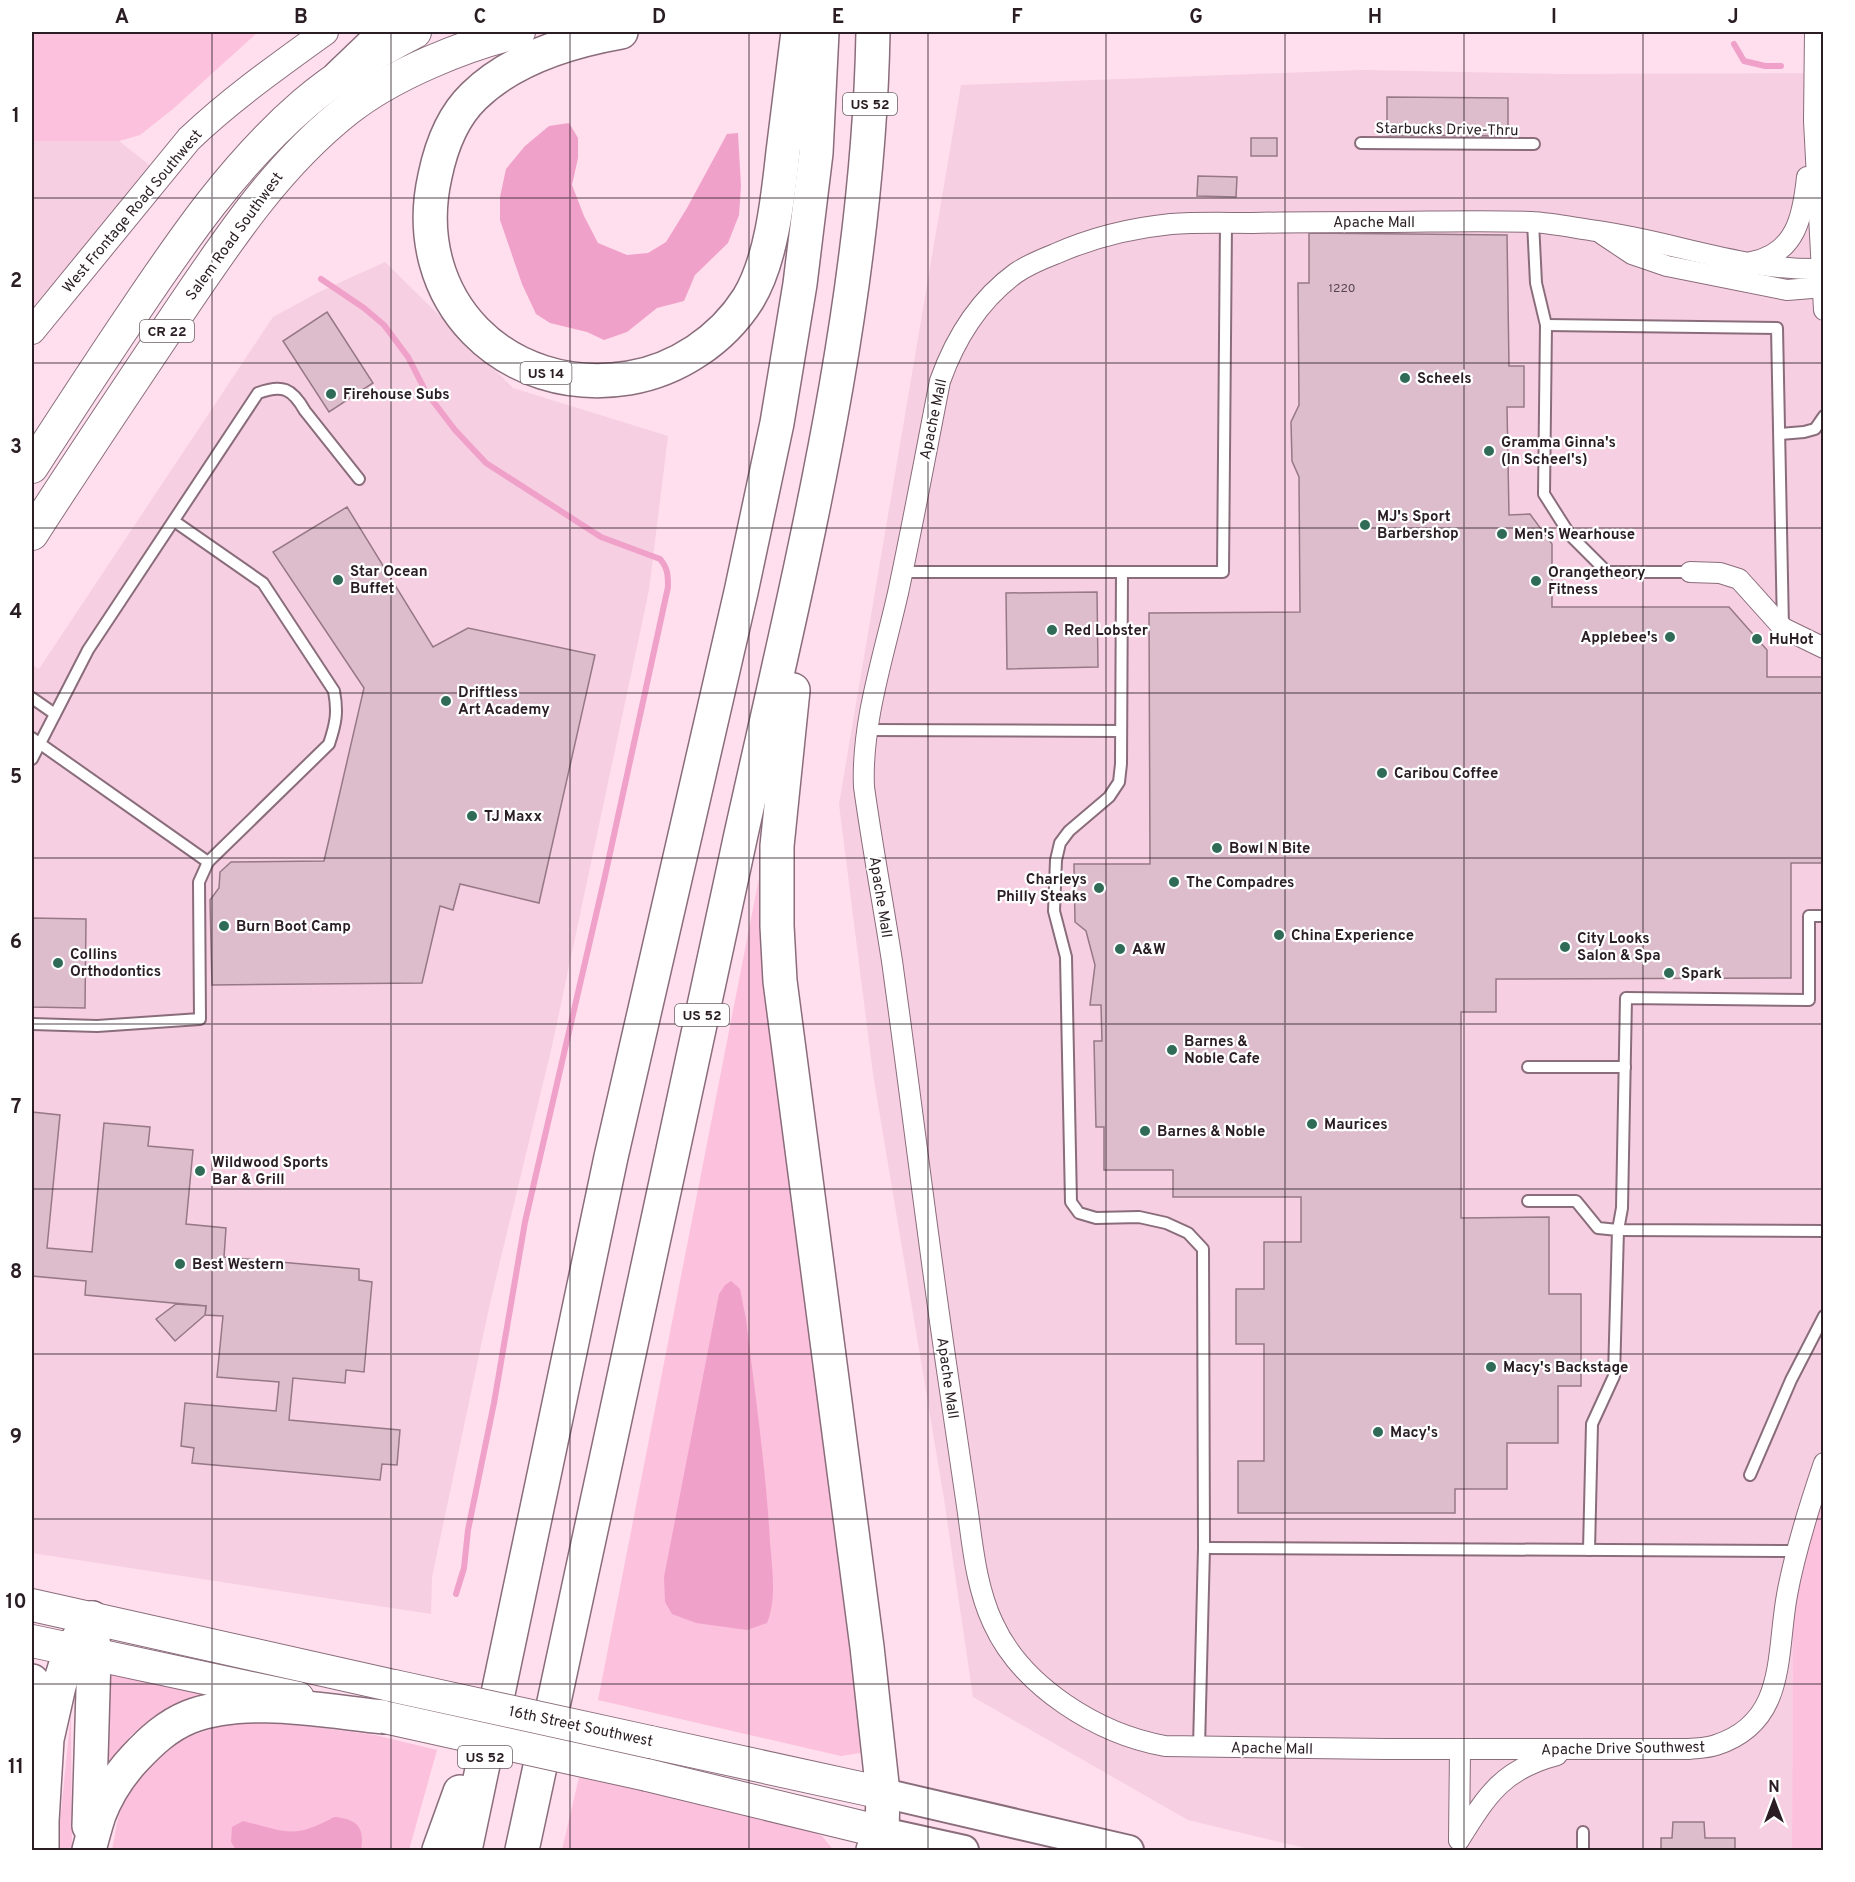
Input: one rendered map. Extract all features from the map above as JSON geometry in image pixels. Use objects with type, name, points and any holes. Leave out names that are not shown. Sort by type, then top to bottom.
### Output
[{"type":"highway","points":[[339,77],[386,32]]},
{"type":"highway","name":"US 14","points":[[621,32],[586,38],[527,61],[493,80],[473,97],[453,123],[440,151],[432,187],[429,218],[431,249],[436,269],[461,316],[482,338],[509,358],[535,370],[560,376],[616,380],[660,370],[708,344],[732,322],[749,297],[765,255],[775,217],[798,32]]},
{"type":"highway","name":"US 52","points":[[465,1851],[611,1157],[741,592],[777,423],[800,284],[815,165],[822,32]]},
{"type":"highway","name":"US 52","points":[[522,1851],[603,1464],[815,500],[856,262],[866,176],[873,32]]},
{"type":"highway","points":[[815,500],[785,755],[777,846],[777,926],[786,1028],[867,1647],[883,1793],[877,1841]]},
{"type":"highway","points":[[89,1851],[82,1653],[92,1618]]},
{"type":"highway","points":[[42,1851],[47,1739],[59,1686],[82,1653]]},
{"type":"highway","points":[[439,1851],[505,1663]]},
{"type":"highway","points":[[32,1681],[39,1694],[47,1739]]},
{"type":"highway","points":[[89,1851],[99,1815],[120,1776],[152,1739],[188,1718],[224,1709],[264,1707],[384,1717]]},
{"type":"main road","points":[[339,77],[389,45],[416,32]]},
{"type":"main road","name":"Salem Road Southwest","points":[[32,534],[226,242],[276,177],[307,145],[348,108],[392,80],[468,47],[519,32]]},
{"type":"main road","name":"CR 22","points":[[32,467],[204,211],[265,142],[304,104],[339,77]]},
{"type":"main road","name":"16th Street Southwest","points":[[32,1605],[883,1793],[1129,1851]]},
{"type":"main road","points":[[32,1641],[647,1775],[877,1841],[964,1851]]},
{"type":"street","name":"West Frontage Road Southwest","points":[[32,331],[189,139],[214,115],[325,32]]},
{"type":"street","points":[[1815,32],[1814,121],[1824,310]]},
{"type":"street","points":[[1747,263],[1764,260],[1774,254],[1794,234],[1802,215],[1814,121]]},
{"type":"street","name":"Apache Mall","points":[[1460,1749],[1199,1747],[1165,1746],[1142,1742],[1116,1733],[1065,1705],[1024,1668],[1007,1648],[993,1624],[985,1602],[970,1528],[863,763],[867,730],[902,572],[940,381],[949,356],[965,327],[995,291],[1018,272],[1043,259],[1100,237],[1162,225],[1533,222],[1642,237],[1692,252],[1822,278]]},
{"type":"street","points":[[1598,231],[1632,254],[1667,266],[1787,290],[1822,278]]},
{"type":"street","points":[[1690,572],[1720,573],[1739,579],[1783,628],[1824,648]]},
{"type":"street","name":"Apache Drive Southwest","points":[[1460,1749],[1689,1749],[1715,1746],[1736,1737],[1751,1726],[1763,1712],[1771,1696],[1777,1675],[1786,1597],[1797,1551],[1824,1463]]},
{"type":"street","points":[[1458,1845],[1460,1749]]},
{"type":"street","points":[[1458,1845],[1484,1801],[1502,1780],[1520,1768],[1544,1758],[1582,1749]]},
{"type":"lane","name":"Starbucks Drive-Thru","points":[[1361,143],[1534,144]]},
{"type":"lane","points":[[1533,222],[1536,283],[1546,325],[1544,494],[1570,536],[1583,546],[1607,572],[1690,572]]},
{"type":"lane","points":[[902,572],[1223,572],[1226,223]]},
{"type":"lane","points":[[1546,325],[1778,328],[1783,628]]},
{"type":"lane","points":[[32,759],[35,741],[55,714],[88,650],[258,393],[274,387],[287,390],[298,399],[359,479]]},
{"type":"lane","points":[[1779,434],[1815,429],[1824,416]]},
{"type":"lane","points":[[32,1024],[97,1026],[200,1019],[199,882],[208,862],[329,744],[335,727],[338,709],[334,691],[263,583],[174,521]]},
{"type":"lane","points":[[1122,572],[1119,782],[1109,797],[1069,831],[1060,843],[1056,860],[1054,911],[1066,957],[1071,1202],[1079,1213],[1096,1218],[1138,1217],[1166,1223],[1188,1233],[1203,1249],[1204,1548],[1199,1747]]},
{"type":"lane","points":[[32,698],[55,714]]},
{"type":"lane","points":[[867,730],[1121,731]]},
{"type":"lane","points":[[35,741],[208,862]]},
{"type":"lane","points":[[1589,1550],[1592,1424],[1614,1377],[1618,1230],[1622,1208],[1626,998],[1809,1000],[1809,916],[1824,916]]},
{"type":"lane","points":[[1528,1066],[1624,1067]]},
{"type":"lane","points":[[1528,1201],[1576,1202],[1598,1228],[1824,1231]]},
{"type":"lane","points":[[1750,1475],[1791,1380],[1824,1316]]},
{"type":"lane","points":[[1204,1548],[1797,1551]]},
{"type":"lane","points":[[1583,1832],[1583,1851]]},
{"type":"shaded area","points":[[32,32],[258,32],[173,109],[140,135],[119,141],[32,141]]},
{"type":"shaded area","points":[[1362,70],[1558,74],[1823,73],[1824,1463],[1793,1568],[1792,1850],[1313,1850],[1188,1820],[973,1697],[944,1499],[873,1074],[839,804],[961,85]]},
{"type":"shaded area","points":[[569,123],[578,138],[578,158],[572,185],[584,216],[598,243],[627,255],[648,253],[666,242],[727,134],[738,133],[741,186],[739,215],[728,243],[695,275],[684,301],[657,308],[627,332],[604,340],[587,332],[550,323],[536,314],[522,284],[500,220],[500,197],[506,169],[525,146],[549,126]]},
{"type":"shaded area","points":[[32,141],[119,141],[152,167],[32,308]]},
{"type":"shaded area","points":[[385,262],[513,388],[668,436],[649,590],[552,1046],[490,1303],[432,1577],[431,1614],[32,1553],[32,665],[39,669],[273,317],[319,292]]},
{"type":"shaded area","points":[[759,878],[767,880],[867,1748],[860,1753],[841,1756],[598,1700]]},
{"type":"shaded area","points":[[731,1281],[740,1289],[746,1319],[763,1459],[773,1573],[772,1604],[767,1623],[747,1630],[696,1623],[672,1614],[665,1602],[664,1577],[719,1294]]},
{"type":"shaded area","points":[[1823,1463],[1823,1850],[1792,1850],[1793,1568]]},
{"type":"shaded area","points":[[104,1673],[207,1695],[154,1719],[131,1735],[105,1771]]},
{"type":"shaded area","points":[[71,1713],[72,1850],[58,1850],[58,1842]]},
{"type":"shaded area","points":[[237,1720],[278,1722],[375,1735],[437,1750],[409,1850],[112,1850],[124,1799],[153,1761],[182,1739]]},
{"type":"shaded area","points":[[580,1773],[806,1829],[822,1836],[831,1850],[562,1850]]},
{"type":"shaded area","points":[[334,1817],[354,1822],[358,1826],[362,1835],[361,1850],[236,1850],[231,1842],[232,1827],[243,1821],[280,1830],[298,1831]]},
{"type":"building","points":[[1387,97],[1508,98],[1508,136],[1387,135]]},
{"type":"building","points":[[1251,138],[1277,138],[1277,156],[1251,156]]},
{"type":"building","points":[[1198,176],[1237,177],[1236,197],[1197,196]]},
{"type":"building","points":[[1309,233],[1507,235],[1509,366],[1524,366],[1524,407],[1507,407],[1509,515],[1530,514],[1552,544],[1552,607],[1729,607],[1767,650],[1767,677],[1824,677],[1824,863],[1791,863],[1791,978],[1496,979],[1496,1012],[1461,1012],[1461,1218],[1549,1217],[1549,1294],[1581,1294],[1581,1386],[1558,1386],[1558,1443],[1507,1443],[1507,1489],[1455,1489],[1455,1513],[1238,1513],[1238,1461],[1264,1461],[1264,1344],[1236,1344],[1236,1289],[1264,1289],[1264,1242],[1301,1242],[1301,1197],[1173,1197],[1173,1170],[1104,1170],[1104,1127],[1096,1127],[1094,1041],[1102,1041],[1101,1005],[1090,1005],[1095,965],[1086,931],[1075,922],[1074,864],[1150,864],[1149,613],[1300,612],[1299,477],[1292,461],[1291,422],[1299,405],[1298,283],[1309,283]]},
{"type":"building","points":[[327,312],[373,383],[329,412],[283,341]]},
{"type":"building","points":[[347,507],[433,647],[468,628],[595,655],[539,903],[460,884],[453,910],[440,906],[422,983],[212,985],[210,900],[219,888],[220,872],[231,862],[324,861],[364,688],[273,552]]},
{"type":"building","name":"Red Lobster","points":[[1097,592],[1098,667],[1007,669],[1006,593]]},
{"type":"building","name":"Collins Orthodontics","points":[[32,918],[86,919],[85,1008],[32,1007]]},
{"type":"building","points":[[32,1112],[60,1115],[47,1248],[92,1252],[104,1123],[150,1127],[148,1146],[193,1150],[186,1224],[226,1228],[224,1257],[359,1269],[359,1280],[372,1282],[364,1372],[346,1370],[345,1383],[293,1378],[289,1420],[400,1430],[397,1465],[382,1464],[380,1480],[192,1463],[194,1448],[181,1446],[185,1403],[276,1411],[279,1382],[217,1377],[223,1316],[205,1315],[206,1306],[85,1295],[86,1281],[32,1276]]},
{"type":"building","points":[[176,1304],[206,1306],[205,1315],[175,1341],[156,1319]]},
{"type":"building","points":[[1673,1822],[1704,1822],[1705,1838],[1735,1838],[1735,1850],[1661,1850],[1661,1838],[1672,1838]]},
{"type":"waterway","points":[[1734,44],[1744,61],[1765,66],[1781,66]]},
{"type":"waterway","points":[[321,279],[364,308],[384,325],[408,357],[426,392],[455,430],[486,463],[601,537],[660,559],[668,576],[668,587],[605,876],[525,1222],[494,1403],[468,1530],[464,1568],[456,1594]]},
{"type":"place","name":"Scheels","points":[[1405,378]]},
{"type":"place","name":"Firehouse Subs","points":[[331,394]]},
{"type":"place","name":"Gramma Ginna's (In Scheel's)","points":[[1489,451]]},
{"type":"place","name":"MJ's Sport Barbershop","points":[[1365,525]]},
{"type":"place","name":"Men's Wearhouse","points":[[1502,534]]},
{"type":"place","name":"Star Ocean Buffet","points":[[338,580]]},
{"type":"place","name":"Orangetheory Fitness","points":[[1536,581]]},
{"type":"place","name":"Red Lobster","points":[[1052,630]]},
{"type":"place","name":"Applebee's","points":[[1670,637]]},
{"type":"place","name":"HuHot","points":[[1757,639]]},
{"type":"place","name":"Driftless Art Academy","points":[[446,701]]},
{"type":"place","name":"Caribou Coffee","points":[[1382,773]]},
{"type":"place","name":"TJ Maxx","points":[[472,816]]},
{"type":"place","name":"Bowl N Bite","points":[[1217,848]]},
{"type":"place","name":"The Compadres","points":[[1174,882]]},
{"type":"place","name":"Charleys Philly Steaks","points":[[1099,888]]},
{"type":"place","name":"Burn Boot Camp","points":[[224,926]]},
{"type":"place","name":"China Experience","points":[[1279,935]]},
{"type":"place","name":"City Looks Salon & Spa","points":[[1565,947]]},
{"type":"place","name":"A&W","points":[[1120,949]]},
{"type":"place","name":"Collins Orthodontics","points":[[58,963]]},
{"type":"place","name":"Spark","points":[[1669,973]]},
{"type":"place","name":"Barnes & Noble Cafe","points":[[1172,1050]]},
{"type":"place","name":"Maurices","points":[[1312,1124]]},
{"type":"place","name":"Barnes & Noble","points":[[1145,1131]]},
{"type":"place","name":"Wildwood Sports Bar & Grill","points":[[200,1171]]},
{"type":"place","name":"Best Western","points":[[180,1264]]},
{"type":"place","name":"Macy's Backstage","points":[[1491,1367]]},
{"type":"place","name":"Macy's","points":[[1378,1432]]}]
